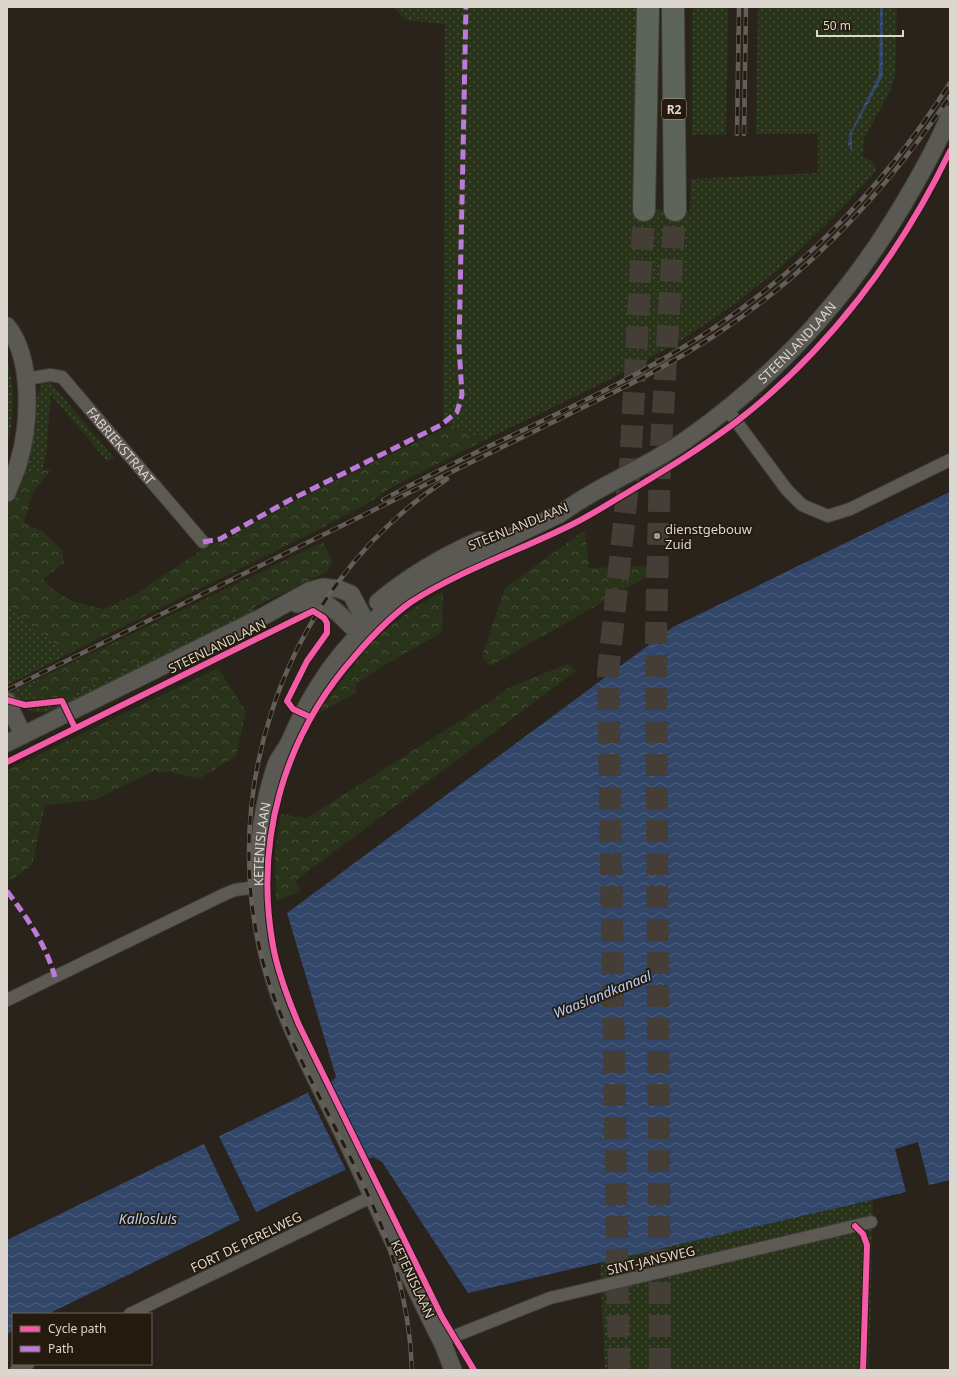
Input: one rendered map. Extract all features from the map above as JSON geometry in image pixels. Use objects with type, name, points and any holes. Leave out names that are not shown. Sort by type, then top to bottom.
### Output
[{"type":"highway","name":"R2","points":[[644,210],[648,7]]},
{"type":"highway","name":"R2","points":[[673,7],[675,210]]},
{"type":"main road","name":"STEENLANDLAAN","points":[[360,625],[433,577],[560,514],[574,503],[650,463],[690,438],[727,409],[777,365],[803,338],[863,266],[884,236],[907,198],[950,114]]},
{"type":"main road","points":[[7,326],[11,331],[22,356],[26,379],[25,429],[19,461],[7,493]]},
{"type":"main road","name":"STEENLANDLAAN","points":[[7,743],[262,618],[309,591],[323,587],[339,589],[351,594],[360,625]]},
{"type":"main road","name":"STEENLANDLAAN","points":[[262,618],[311,599],[320,600],[360,625]]},
{"type":"main road","name":"KETENISLAAN","points":[[360,625],[322,662],[301,694],[285,725],[276,755],[277,762],[260,838],[257,887],[264,933],[274,980],[296,1038],[321,1086],[443,1342],[453,1370]]},
{"type":"main road","points":[[7,701],[23,735]]},
{"type":"main road","name":"KETENISLAAN","points":[[443,1342],[461,1370]]},
{"type":"street","name":"FABRIEKSTRAAT","points":[[26,379],[50,375],[62,377],[203,542]]},
{"type":"street","points":[[727,409],[787,490],[802,506],[828,516],[850,509],[950,460]]},
{"type":"street","points":[[7,1000],[225,894],[235,890],[257,887]]},
{"type":"street","name":"FORT DE PERELWEG","points":[[132,1313],[373,1196]]},
{"type":"street","name":"SINT-JANSWEG","points":[[443,1342],[550,1298],[871,1222]]},
{"type":"street","points":[[16,1370],[26,1365]]},
{"type":"green space","points":[[393,7],[637,7],[633,209],[690,211],[691,179],[818,173],[818,134],[756,134],[758,7],[897,7],[895,75],[891,89],[864,139],[862,157],[873,161],[876,170],[834,216],[789,260],[715,318],[639,364],[485,440],[443,421],[445,24],[405,20]]},
{"type":"green space","points":[[692,7],[728,7],[726,134],[692,135]]},
{"type":"green space","points":[[7,360],[12,382],[13,404],[7,448]]},
{"type":"green space","points":[[49,381],[114,458],[108,462],[51,395],[46,455],[42,471],[26,474],[13,491],[25,465],[31,445],[39,391],[41,385]]},
{"type":"green space","points":[[451,425],[485,440],[392,487],[365,505],[308,535],[76,650],[64,650],[24,620],[7,602],[7,506],[13,491],[26,474],[51,469],[32,494],[24,523],[42,531],[62,550],[64,563],[43,579],[51,588],[71,601],[103,609],[133,596],[196,554],[203,547],[228,539],[254,523],[315,491]]},
{"type":"green space","points":[[585,530],[589,568],[668,565],[490,666],[482,656],[505,588]]},
{"type":"green space","points":[[323,542],[332,561],[327,572],[64,699],[49,699],[31,695],[36,680]]},
{"type":"green space","points":[[443,591],[442,632],[380,668],[356,684],[356,693],[317,714],[370,642],[414,608]]},
{"type":"green space","points":[[7,602],[24,620],[64,650],[76,650],[8,685]]},
{"type":"green space","points":[[253,607],[255,611],[66,704],[64,699]]},
{"type":"green space","points":[[568,664],[576,671],[295,881],[301,891],[276,901],[275,852],[281,814],[307,818],[494,699],[508,688]]},
{"type":"green space","points":[[218,668],[246,711],[236,756],[199,779],[170,772],[158,773],[156,770],[94,800],[45,805],[32,865],[10,881],[7,877],[7,770]]},
{"type":"green space","points":[[36,680],[31,695],[49,699],[21,701],[11,692]]},
{"type":"green space","points":[[57,703],[62,707],[45,712],[30,711],[20,705]]},
{"type":"green space","points":[[873,1199],[869,1370],[605,1370],[600,1262]]},
{"type":"water","points":[[880,7],[883,7],[883,76],[852,133],[852,153],[848,144],[849,135],[879,75]]},
{"type":"water","points":[[950,492],[950,1180],[929,1185],[918,1142],[895,1149],[906,1192],[468,1293],[382,1162],[373,1157],[289,1196],[50,1313],[12,1313],[12,1332],[7,1334],[7,1240],[332,1081],[336,1077],[287,913],[673,627]]},
{"type":"pier","points":[[329,1083],[368,1162],[347,1172],[308,1093]]},
{"type":"pier","points":[[218,1134],[257,1214],[241,1222],[203,1142]]},
{"type":"tunnel","points":[[619,1370],[608,673],[630,466],[644,210]]},
{"type":"tunnel","points":[[660,1370],[656,635],[660,462],[675,210]]},
{"type":"railway","points":[[737,134],[739,7]]},
{"type":"railway","points":[[744,134],[746,7]]},
{"type":"railway","points":[[383,500],[455,462],[603,391],[639,372],[675,352],[756,298],[829,234],[862,199],[894,162],[950,83]]},
{"type":"railway","points":[[7,690],[613,393],[700,345],[749,312],[814,258],[873,197],[926,131],[950,96]]},
{"type":"railway","points":[[412,1370],[406,1312],[398,1275],[386,1238],[367,1193],[301,1060],[277,1005],[256,933],[249,859],[254,785],[271,713],[300,644],[339,581],[388,525],[447,479]]},
{"type":"marked path","points":[[203,542],[220,539],[288,501],[441,425],[457,412],[462,395],[459,346],[466,7]]},
{"type":"marked path","points":[[7,891],[41,942],[55,977]]},
{"type":"cycle path","points":[[474,1370],[442,1317],[299,1025],[287,996],[275,956],[268,906],[268,867],[272,829],[280,791],[293,755],[310,720],[330,687],[368,641],[403,608],[450,580],[553,534],[593,513],[709,441],[736,422],[770,394],[831,332],[859,299],[885,264],[930,190],[950,151]]},
{"type":"cycle path","points":[[7,762],[313,611],[324,618],[327,623],[327,633],[307,661],[287,701],[293,709],[310,717]]},
{"type":"cycle path","points":[[7,700],[25,705],[62,701],[75,728]]},
{"type":"cycle path","points":[[855,1226],[863,1234],[867,1245],[863,1370]]},
{"type":"place","name":"dienstgebouw Zuid","points":[[657,536]]},
{"type":"water label","name":"Waaslandkanaal","points":[[602,994]]},
{"type":"water label","name":"Kallosluis","points":[[148,1218]]}]
